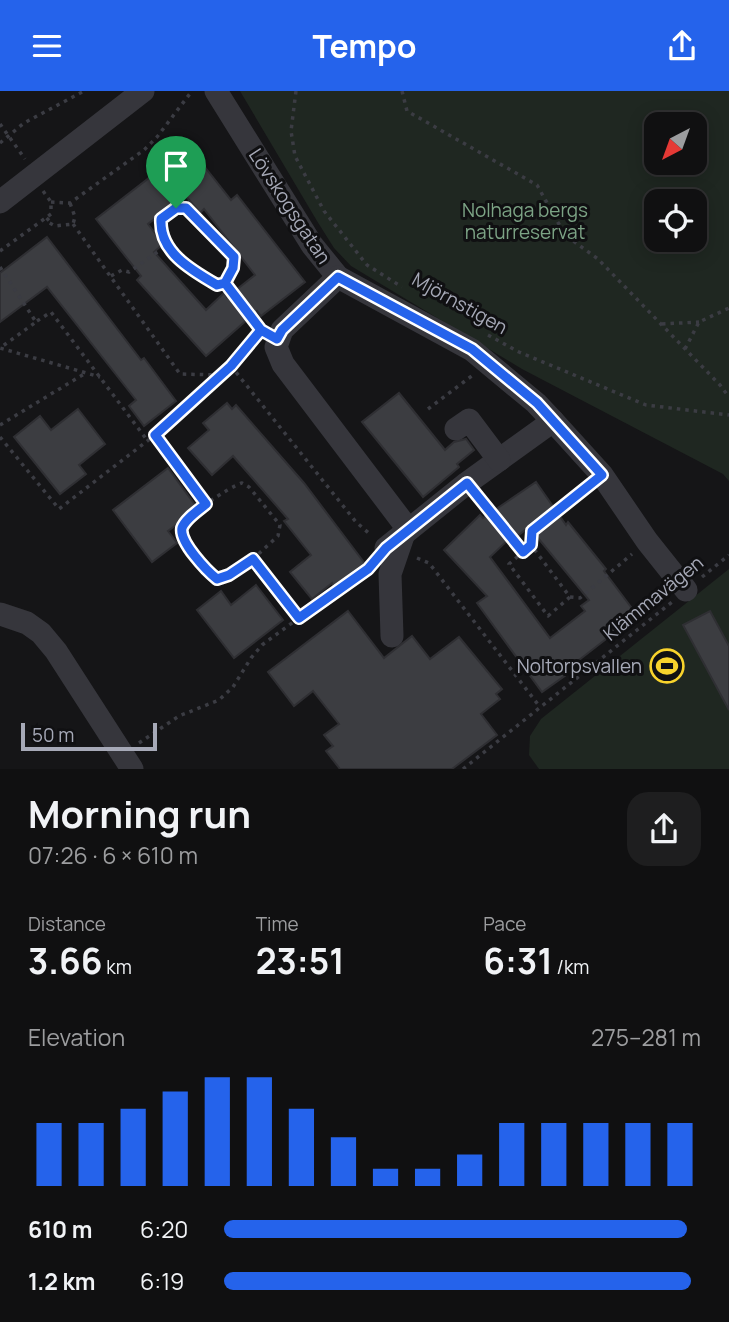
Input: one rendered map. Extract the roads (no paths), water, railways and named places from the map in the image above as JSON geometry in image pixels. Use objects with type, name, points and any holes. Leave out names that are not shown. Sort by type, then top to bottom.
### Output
[{"type":"street","points":[[0,202],[143,91]]},
{"type":"street","name":"Lövskogsgatan","points":[[216,91],[312,245],[338,277],[472,349],[537,403],[602,475],[647,541],[686,590]]},
{"type":"street","points":[[338,277],[282,330],[269,335],[283,364],[399,541]]},
{"type":"street","points":[[456,429],[469,420],[499,460]]},
{"type":"street","points":[[392,636],[390,574],[399,541],[467,483],[553,421]]},
{"type":"street","points":[[0,614],[27,623],[56,651],[128,761]]},
{"type":"place","name":"Noltorpsvallen","points":[[667,666]]},
{"type":"park label","name":"Nolhaga bergs naturreservat","points":[[525,221]]}]
